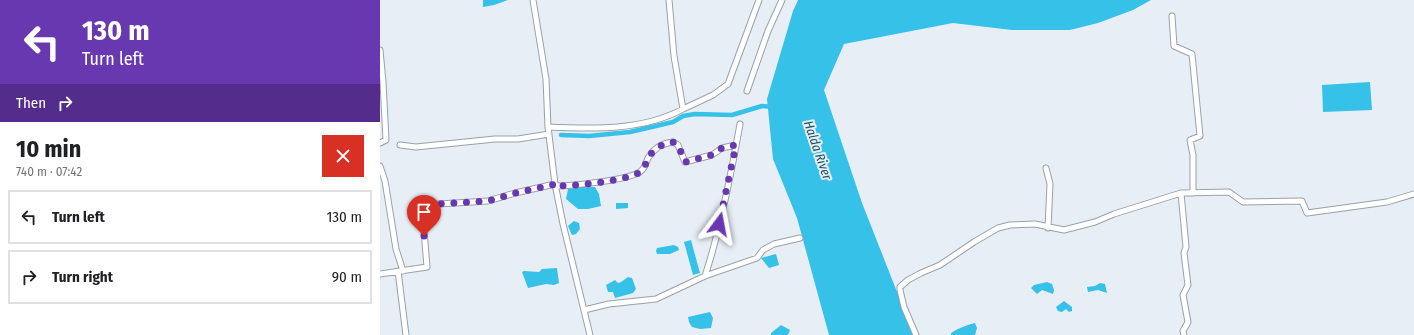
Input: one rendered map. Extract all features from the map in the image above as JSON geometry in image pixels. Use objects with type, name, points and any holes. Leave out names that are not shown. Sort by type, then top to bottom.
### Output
[{"type":"street","points":[[533,0],[546,79],[548,127],[556,185],[565,231],[590,335]]},
{"type":"street","points":[[669,0],[674,56],[683,109]]},
{"type":"street","points":[[548,127],[583,128],[630,125],[670,116],[713,95],[728,84],[759,0]]},
{"type":"street","points":[[747,91],[768,32],[782,0]]},
{"type":"street","points":[[1172,16],[1174,46],[1192,54],[1200,136],[1190,140],[1193,155],[1193,193]]},
{"type":"street","points":[[380,50],[386,140],[380,143]]},
{"type":"street","points":[[705,276],[713,252],[740,124]]},
{"type":"street","points":[[400,145],[416,147],[495,139],[518,139],[549,134]]},
{"type":"street","points":[[380,274],[426,267],[422,205],[488,201],[516,193],[556,185],[594,183],[631,176],[641,172],[649,157],[664,143],[673,142],[678,145],[685,162],[712,155],[722,148],[736,145]]},
{"type":"street","points":[[380,166],[385,181],[401,271],[406,335]]},
{"type":"street","points":[[1046,168],[1050,184],[1048,228]]},
{"type":"street","points":[[916,335],[904,307],[900,286],[921,272],[940,265],[998,228],[1010,225],[1035,224],[1048,228],[1064,230],[1095,222],[1114,214],[1181,193],[1229,192],[1243,202],[1302,201],[1307,213],[1386,202],[1414,194]]},
{"type":"street","points":[[1181,193],[1186,247],[1184,253],[1188,286],[1183,295],[1188,322],[1183,331],[1184,335]]},
{"type":"street","points":[[584,310],[609,304],[656,299],[705,276],[757,258],[763,250],[774,244],[800,238]]},
{"type":"water","points":[[483,0],[508,0],[483,7]]},
{"type":"water","name":"Halda River","points":[[798,0],[1151,0],[1133,10],[1098,23],[1070,30],[1012,30],[953,23],[844,44],[824,90],[862,203],[914,335],[829,335],[797,218],[773,159],[767,99],[793,11]]},
{"type":"water","points":[[1370,82],[1372,110],[1323,112],[1322,85]]},
{"type":"water","points":[[595,187],[599,194],[601,206],[588,209],[578,209],[566,199],[568,189]]},
{"type":"water","points":[[616,203],[628,203],[628,208],[616,209]]},
{"type":"water","points":[[574,221],[579,223],[580,229],[576,234],[572,235],[568,226]]},
{"type":"water","points":[[691,240],[700,273],[693,275],[684,242]]},
{"type":"water","points":[[674,245],[678,247],[679,250],[670,254],[657,254],[657,248]]},
{"type":"water","points":[[776,254],[779,265],[769,268],[761,258]]},
{"type":"water","points":[[557,268],[559,283],[528,288],[522,272],[539,272],[542,269]]},
{"type":"water","points":[[628,277],[632,278],[636,289],[633,293],[615,298],[613,292],[608,292],[606,285],[615,280],[618,283],[621,282]]},
{"type":"water","points":[[1047,282],[1052,284],[1054,290],[1053,294],[1042,290],[1037,294],[1031,288],[1034,285]]},
{"type":"water","points":[[1100,283],[1105,284],[1107,293],[1098,290],[1088,292],[1087,287],[1095,286]]},
{"type":"water","points":[[1064,301],[1072,307],[1072,311],[1069,312],[1066,309],[1062,312],[1058,311],[1056,307]]},
{"type":"water","points":[[710,312],[713,318],[711,328],[700,329],[692,327],[688,317]]},
{"type":"water","points":[[975,323],[977,328],[975,335],[951,335],[951,333],[960,328]]},
{"type":"water","points":[[781,325],[790,330],[788,335],[771,335],[771,333]]},
{"type":"waterway","points":[[561,135],[589,136],[630,132],[673,122],[683,116],[695,114],[732,115],[762,106],[773,107]]},
{"type":"route","points":[[424,236],[422,205],[488,201],[556,184],[556,186],[563,186],[594,183],[631,176],[641,172],[649,157],[664,143],[673,142],[678,145],[685,162],[712,155],[722,148],[736,145],[719,224]]}]
